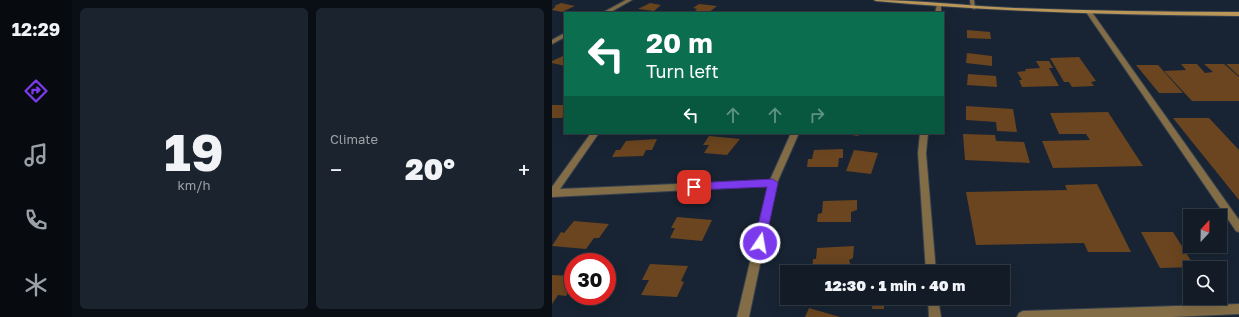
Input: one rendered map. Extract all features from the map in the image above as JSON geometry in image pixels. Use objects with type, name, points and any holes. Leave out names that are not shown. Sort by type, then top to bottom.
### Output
[{"type":"street","points":[[607,12],[630,0]]},
{"type":"street","points":[[876,0],[973,8],[1089,12],[1239,14]]},
{"type":"street","points":[[972,0],[973,8]]},
{"type":"street","points":[[938,12],[939,6]]},
{"type":"street","points":[[1089,12],[1239,228]]},
{"type":"street","points":[[552,42],[564,36]]},
{"type":"street","points":[[552,193],[594,134]]},
{"type":"street","points":[[743,317],[773,183],[795,134]]},
{"type":"street","points":[[924,134],[922,153],[930,265]]},
{"type":"street","points":[[552,193],[773,183]]},
{"type":"street","points":[[934,305],[935,317]]},
{"type":"street","points":[[1023,317],[1239,309]]},
{"type":"building","points":[[561,3],[575,6],[562,12],[552,10],[556,6],[554,6]]},
{"type":"building","points":[[650,3],[661,5],[654,11],[638,9]]},
{"type":"building","points":[[699,4],[717,6],[709,12],[694,12],[697,9],[693,8]]},
{"type":"building","points":[[967,30],[990,32],[991,39],[967,38]]},
{"type":"building","points":[[967,53],[992,56],[992,66],[966,63]]},
{"type":"building","points":[[564,55],[564,66],[552,63],[552,61]]},
{"type":"building","points":[[1079,57],[1096,81],[1091,82],[1094,86],[1072,87],[1069,82],[1064,82],[1050,58]]},
{"type":"building","points":[[1036,61],[1049,61],[1053,68],[1049,68],[1059,86],[1022,87],[1019,80],[1022,80],[1017,72],[1026,71],[1025,69],[1040,68]]},
{"type":"building","points":[[1181,64],[1197,64],[1205,73],[1213,72],[1204,64],[1224,64],[1239,77],[1239,101],[1192,101],[1164,71],[1186,70]]},
{"type":"building","points":[[1226,64],[1239,64],[1239,76]]},
{"type":"building","points":[[1136,65],[1158,65],[1183,93],[1159,93]]},
{"type":"building","points":[[968,74],[996,76],[997,87],[967,85]]},
{"type":"building","points":[[552,105],[564,105],[564,115],[562,118],[552,118]]},
{"type":"building","points":[[966,106],[1013,109],[1017,132],[997,131],[996,122],[966,120]]},
{"type":"building","points":[[1108,112],[1143,166],[1053,168],[1042,141],[1090,140],[1086,134],[1059,134],[1050,113]]},
{"type":"building","points":[[1173,118],[1209,118],[1239,150],[1239,200]]},
{"type":"building","points":[[845,134],[859,134],[858,136]]},
{"type":"building","points":[[963,134],[995,135],[996,141],[1024,142],[1030,163],[965,160]]},
{"type":"building","points":[[709,136],[740,139],[727,155],[704,153],[709,145],[703,145]]},
{"type":"building","points":[[657,139],[652,150],[646,150],[643,156],[612,157],[616,150],[620,150],[626,141]]},
{"type":"building","points":[[843,149],[843,158],[839,158],[838,167],[807,167],[808,159],[812,159],[814,150]]},
{"type":"building","points":[[854,150],[878,153],[871,174],[846,171]]},
{"type":"building","points":[[1097,184],[1131,252],[1088,252],[1084,243],[976,245],[966,192],[1067,190],[1065,185]]},
{"type":"building","points":[[857,200],[857,210],[851,212],[851,222],[817,222],[818,214],[822,213],[823,201]]},
{"type":"building","points":[[677,217],[712,220],[702,241],[670,238],[675,228],[671,228]]},
{"type":"building","points":[[574,221],[609,224],[599,238],[594,238],[586,249],[552,246],[561,232],[564,233]]},
{"type":"building","points":[[1141,232],[1173,232],[1183,248],[1183,253],[1186,253],[1191,261],[1183,261],[1183,267],[1160,268]]},
{"type":"building","points":[[854,246],[853,258],[849,260],[851,265],[813,265],[813,259],[816,259],[817,248]]},
{"type":"building","points":[[650,264],[688,266],[681,281],[684,282],[677,297],[641,295],[649,280],[642,280]]},
{"type":"building","points":[[552,275],[564,276],[564,296],[558,295],[552,304]]},
{"type":"building","points":[[872,305],[884,305],[884,309],[872,309]]},
{"type":"building","points":[[809,308],[840,317],[805,317]]},
{"type":"route","points":[[694,187],[773,183],[760,243]]}]
